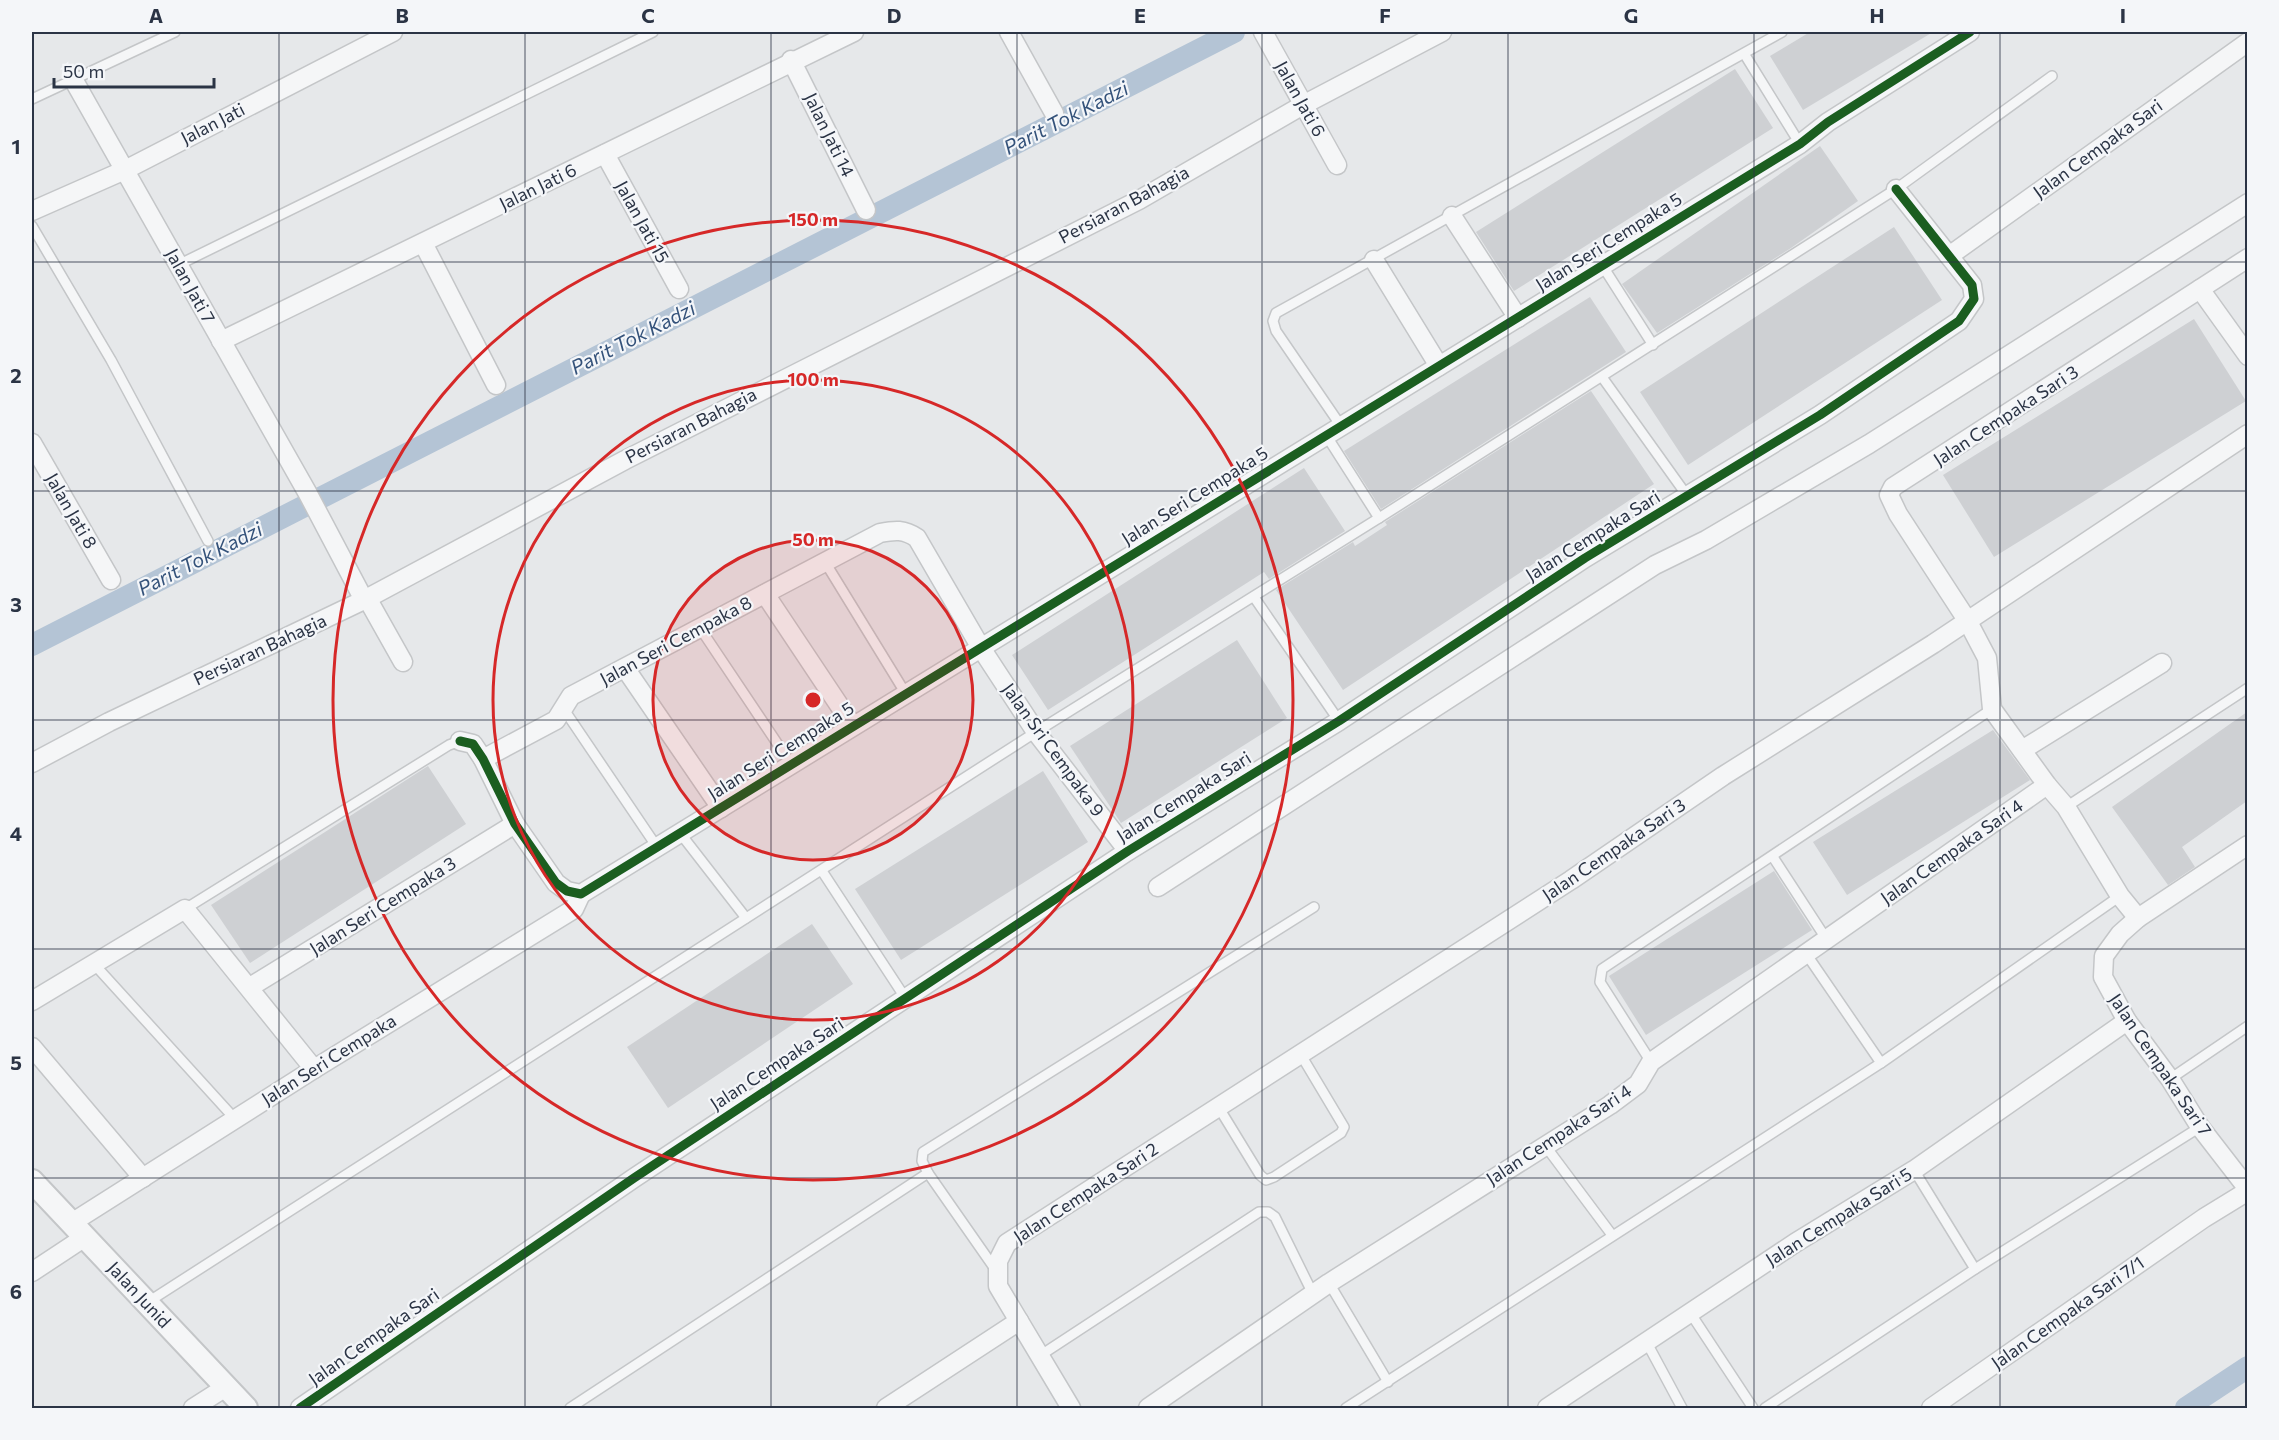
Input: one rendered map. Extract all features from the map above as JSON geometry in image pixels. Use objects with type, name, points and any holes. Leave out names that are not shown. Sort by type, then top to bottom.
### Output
[{"type":"street","name":"Jalan Jati","points":[[32,211],[125,170],[393,32]]},
{"type":"street","name":"Jalan Jati 6","points":[[221,341],[605,154],[791,60],[854,32]]},
{"type":"street","points":[[1009,32],[1054,113]]},
{"type":"street","name":"Jalan Jati 6","points":[[1263,32],[1337,165]]},
{"type":"street","name":"Persiaran Bahagia","points":[[32,763],[109,722],[365,599],[625,460],[1138,200],[1303,105],[1442,32]]},
{"type":"street","name":"Jalan Seri Cempaka 5","points":[[580,894],[1800,144],[1828,122],[1970,32]]},
{"type":"street","name":"Jalan Cempaka Sari","points":[[1948,256],[2247,42]]},
{"type":"street","name":"Jalan Jati 14","points":[[791,60],[866,210]]},
{"type":"street","name":"Jalan Jati 7","points":[[73,79],[307,492],[365,599]]},
{"type":"street","name":"Jalan Jati 15","points":[[605,154],[679,289]]},
{"type":"street","name":"Jalan Cempaka Sari","points":[[300,1408],[634,1178],[1128,850],[1340,721],[1585,558],[1820,415],[1959,321],[1974,299],[1972,285],[1896,189]]},
{"type":"street","points":[[1158,887],[1656,565],[1706,540],[1869,444],[2247,203]]},
{"type":"street","points":[[1452,216],[1518,318]]},
{"type":"street","points":[[423,243],[496,385]]},
{"type":"street","name":"Jalan Cempaka Sari 3","points":[[1967,620],[1890,500],[1893,487],[1927,468],[2247,258]]},
{"type":"street","points":[[1374,260],[1439,366]]},
{"type":"street","points":[[2200,289],[2247,356]]},
{"type":"street","name":"Jalan Cempaka Sari 3","points":[[1263,1080],[1571,880],[1723,776],[1967,620],[2247,434]]},
{"type":"street","name":"Jalan Jati 8","points":[[32,443],[111,580]]},
{"type":"street","name":"Jalan Sri Cempaka 9","points":[[880,533],[896,530],[908,532],[917,538],[981,648],[1035,732],[1128,850]]},
{"type":"street","name":"Jalan Seri Cempaka 8","points":[[483,759],[556,720],[571,696],[880,533]]},
{"type":"street","points":[[765,594],[853,726]]},
{"type":"street","points":[[365,599],[402,662]]},
{"type":"street","points":[[1967,620],[1987,658],[1992,709],[2047,785],[2066,807],[2120,896],[2138,918]]},
{"type":"street","points":[[2022,750],[2162,663]]},
{"type":"street","points":[[625,668],[721,808]]},
{"type":"street","points":[[460,741],[473,744],[483,759],[515,824],[556,883],[567,891],[580,894]]},
{"type":"street","name":"Jalan Cempaka Sari 4","points":[[1148,1408],[1329,1283],[1544,1144],[1610,1105],[1638,1084],[1650,1062],[1807,955],[2047,785]]},
{"type":"street","name":"Jalan Seri Cempaka 3","points":[[250,987],[515,824]]},
{"type":"street","name":"Jalan Cempaka Sari 7","points":[[2204,1218],[2247,1190],[2200,1127],[2127,1021],[2103,977],[2104,956],[2120,934],[2138,918],[2247,845]]},
{"type":"street","name":"Jalan Seri Cempaka","points":[[32,1272],[143,1178],[314,1069],[574,909],[580,894]]},
{"type":"street","points":[[32,1001],[185,909],[314,1069]]},
{"type":"street","name":"Jalan Cempaka Sari 5","points":[[1546,1408],[1794,1244],[1914,1170],[2127,1021]]},
{"type":"street","points":[[32,1047],[143,1178]]},
{"type":"street","name":"Jalan Cempaka Sari 2","points":[[998,1273],[998,1261],[1007,1243],[1263,1080]]},
{"type":"street","name":"Jalan Junid","points":[[32,1181],[246,1408]]},
{"type":"street","name":"Jalan Cempaka Sari 7/1","points":[[1931,1408],[2204,1218]]},
{"type":"street","points":[[998,1273],[998,1286],[1071,1408]]},
{"type":"street","points":[[886,1408],[1019,1321]]},
{"type":"street","points":[[193,1408],[226,1387]]},
{"type":"lane","points":[[32,99],[175,32]]},
{"type":"lane","points":[[178,265],[653,32]]},
{"type":"lane","points":[[1379,518],[1334,430],[1276,331],[1273,321],[1276,313],[1782,32]]},
{"type":"lane","points":[[1744,55],[1800,144]]},
{"type":"lane","points":[[147,1303],[1035,732],[1254,597],[1896,189],[2052,76]]},
{"type":"lane","points":[[32,226],[111,360],[208,541]]},
{"type":"lane","points":[[1602,265],[1653,345]]},
{"type":"lane","points":[[1602,377],[1688,497]]},
{"type":"lane","points":[[825,562],[906,694]]},
{"type":"lane","points":[[1254,597],[1340,721]]},
{"type":"lane","points":[[700,628],[791,764]]},
{"type":"lane","points":[[2066,807],[2247,688]]},
{"type":"lane","points":[[563,708],[657,847]]},
{"type":"lane","points":[[1650,1062],[1600,982],[1602,969],[1992,709]]},
{"type":"lane","points":[[185,909],[449,745],[460,741]]},
{"type":"lane","points":[[680,833],[746,918]]},
{"type":"lane","points":[[1773,857],[1827,940]]},
{"type":"lane","points":[[822,871],[906,999]]},
{"type":"lane","points":[[1346,1408],[1881,1062],[2120,896]]},
{"type":"lane","points":[[998,1273],[928,1173],[922,1161],[923,1152],[1314,907]]},
{"type":"lane","points":[[1807,955],[1881,1062]]},
{"type":"lane","points":[[94,964],[235,1119]]},
{"type":"lane","points":[[2169,1079],[2247,1026]]},
{"type":"lane","points":[[1219,1108],[1260,1175],[1266,1180],[1274,1177],[1341,1133],[1344,1127],[1301,1055]]},
{"type":"lane","points":[[1765,1408],[1976,1269],[2200,1127]]},
{"type":"lane","points":[[1544,1144],[1612,1235]]},
{"type":"lane","points":[[1914,1170],[1976,1269]]},
{"type":"lane","points":[[570,1408],[928,1173]]},
{"type":"lane","points":[[1041,1355],[1259,1212],[1268,1212],[1275,1217],[1313,1294]]},
{"type":"lane","points":[[1329,1283],[1388,1382]]},
{"type":"lane","points":[[1691,1314],[1753,1408]]},
{"type":"lane","points":[[1647,1343],[1682,1408]]},
{"type":"building","points":[[1810,32],[1933,32],[1803,110],[1770,56]]},
{"type":"building","points":[[1735,69],[1773,128],[1514,291],[1476,232]]},
{"type":"building","points":[[1820,146],[1858,201],[1791,248],[1657,333],[1622,284]]},
{"type":"building","points":[[1894,227],[1942,300],[1688,465],[1640,392]]},
{"type":"building","points":[[1590,297],[1626,352],[1381,509],[1344,451]]},
{"type":"building","points":[[2194,319],[2246,401],[1994,557],[1943,475]]},
{"type":"building","points":[[1591,391],[1654,484],[1343,690],[1276,590],[1353,542],[1355,546],[1387,525],[1385,522]]},
{"type":"building","points":[[1304,468],[1345,531],[1269,579],[1264,572],[1048,710],[1012,655]]},
{"type":"building","points":[[1237,640],[1287,718],[1121,823],[1070,746]]},
{"type":"building","points":[[2247,712],[2247,801],[2182,847],[2195,867],[2168,885],[2112,807]]},
{"type":"building","points":[[1993,730],[2030,780],[1847,895],[1813,842]]},
{"type":"building","points":[[428,766],[466,824],[250,963],[211,905]]},
{"type":"building","points":[[1043,771],[1088,842],[901,960],[855,889]]},
{"type":"building","points":[[1774,871],[1812,930],[1646,1035],[1609,976]]},
{"type":"building","points":[[812,924],[853,984],[668,1108],[627,1047]]},
{"type":"waterway","name":"Parit Tok Kadzi","points":[[32,645],[1234,32]]},
{"type":"waterway","points":[[2186,1408],[2248,1367]]},
{"type":"cycle path","points":[[460,741],[473,744],[483,759],[515,824],[556,883],[567,891],[581,894],[1800,144],[1828,122],[1970,32]]},
{"type":"cycle path","points":[[300,1408],[634,1178],[1128,851],[1339,721],[1585,558],[1820,415],[1959,321],[1974,299],[1972,285],[1896,189]]}]
